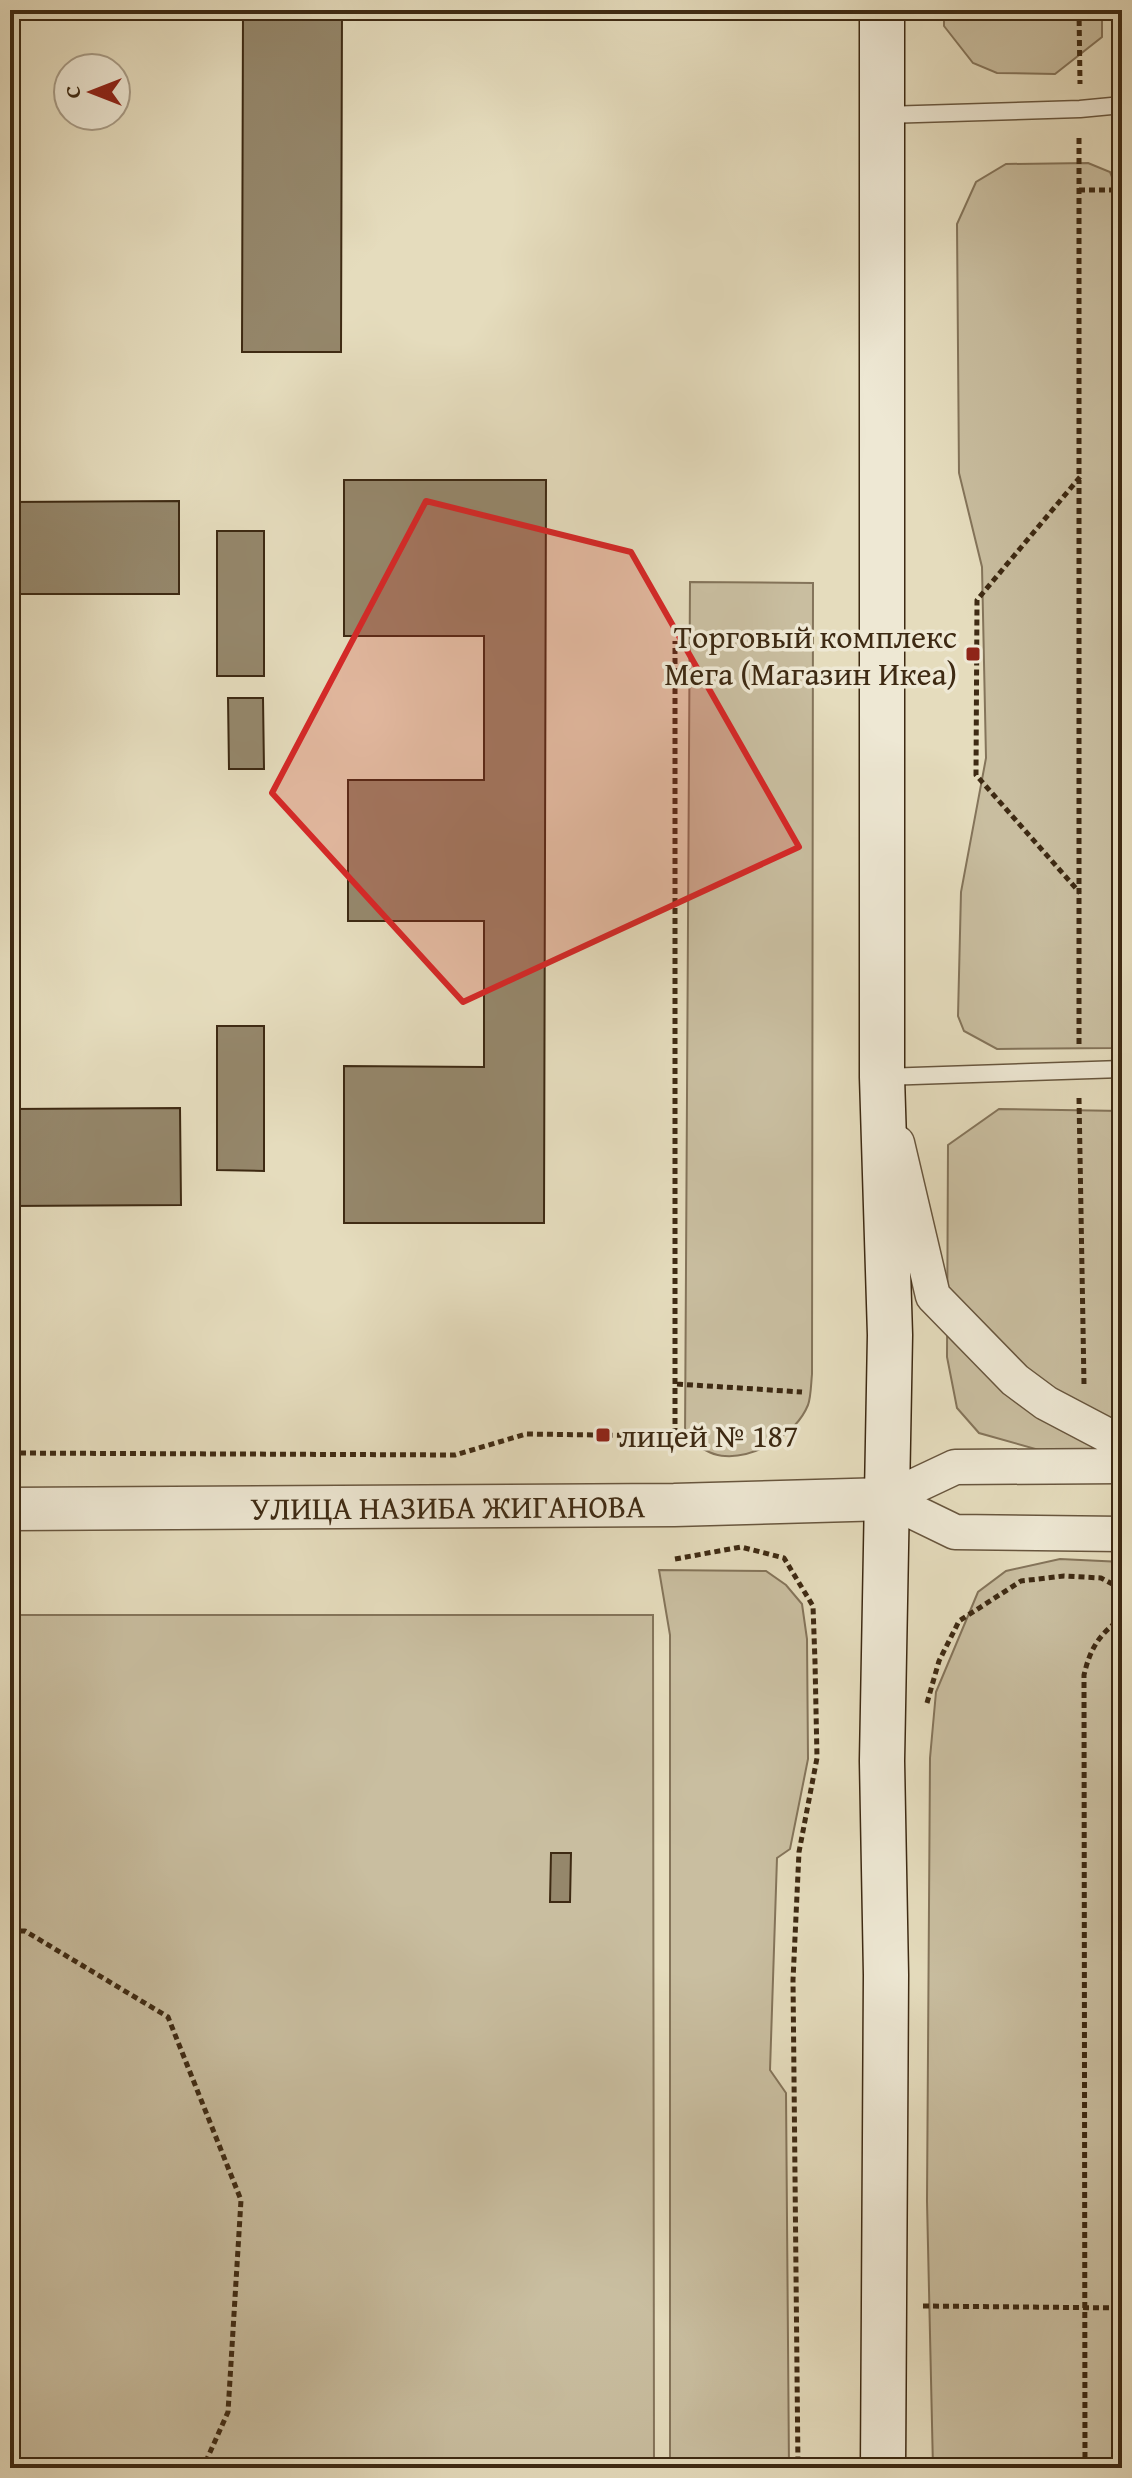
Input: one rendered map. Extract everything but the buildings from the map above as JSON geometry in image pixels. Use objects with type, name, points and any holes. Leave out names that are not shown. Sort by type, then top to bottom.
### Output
[{"type":"main road","points":[[882,10],[882,1077],[890,1335],[882,1761],[886,1975],[883,2468]]},
{"type":"street","points":[[882,1077],[933,1296],[1026,1388],[1046,1403],[1122,1443]]},
{"type":"street","points":[[887,1499],[955,1467],[1122,1466]]},
{"type":"street","points":[[887,1499],[955,1532],[1122,1534]]},
{"type":"street","name":"УЛИЦА НАЗИБА ЖИГАНОВА","points":[[10,1509],[674,1505],[887,1499]]},
{"type":"lane","points":[[882,115],[1122,105]]},
{"type":"lane","points":[[882,1077],[1122,1069]]},
{"type":"path","points":[[1079,10],[1079,1070],[1084,1397]]},
{"type":"path","points":[[1079,190],[1122,190]]},
{"type":"path","points":[[1080,893],[976,775],[976,743],[977,600],[1081,476]]},
{"type":"path","points":[[10,1453],[455,1455],[526,1434],[675,1436],[675,641]]},
{"type":"path","points":[[677,1384],[802,1392]]},
{"type":"path","points":[[675,1559],[741,1547],[784,1558],[813,1606],[817,1758],[799,1852],[793,1980],[798,2468]]},
{"type":"path","points":[[926,1705],[939,1661],[959,1621],[1021,1581],[1064,1576],[1101,1578],[1122,1589]]},
{"type":"path","points":[[1085,2468],[1084,1675],[1089,1653],[1108,1628],[1122,1618]]},
{"type":"path","points":[[10,1931],[25,1931],[168,2017],[241,2200],[228,2412],[203,2468]]},
{"type":"path","points":[[922,2290],[922,2321]]},
{"type":"path","points":[[922,2306],[1122,2308]]},
{"type":"highlighted area","points":[[426,501],[631,552],[799,847],[463,1002],[272,793]]},
{"type":"shaded area","points":[[944,10],[1102,10],[1102,37],[1055,74],[997,73],[973,63],[944,26]]},
{"type":"shaded area","points":[[1088,163],[1110,172],[1122,203],[1122,1031],[1113,1048],[997,1049],[964,1031],[958,1016],[961,892],[986,758],[982,567],[959,473],[957,224],[976,182],[1006,164]]},
{"type":"shaded area","points":[[690,582],[813,583],[811,1390],[802,1416],[785,1434],[762,1448],[737,1456],[715,1454],[685,1439]]},
{"type":"shaded area","points":[[999,1109],[1122,1111],[1122,1445],[1046,1452],[979,1433],[957,1408],[947,1357],[948,1145]]},
{"type":"shaded area","points":[[1060,1559],[1122,1562],[1122,1674],[1113,1686],[1112,2468],[933,2468],[927,2201],[930,1758],[936,1692],[978,1592],[1006,1571]]},
{"type":"shaded area","points":[[659,1570],[766,1571],[786,1585],[802,1604],[807,1639],[808,1759],[790,1849],[777,1858],[770,2070],[786,2093],[789,2468],[670,2468],[670,1635]]},
{"type":"shaded area","points":[[10,1615],[653,1615],[654,2468],[10,2468]]},
{"type":"place","name":"Торговый комплекс Мега (Магазин Икеа)","points":[[973,654]]},
{"type":"place","name":"лицей № 187","points":[[603,1435]]}]
